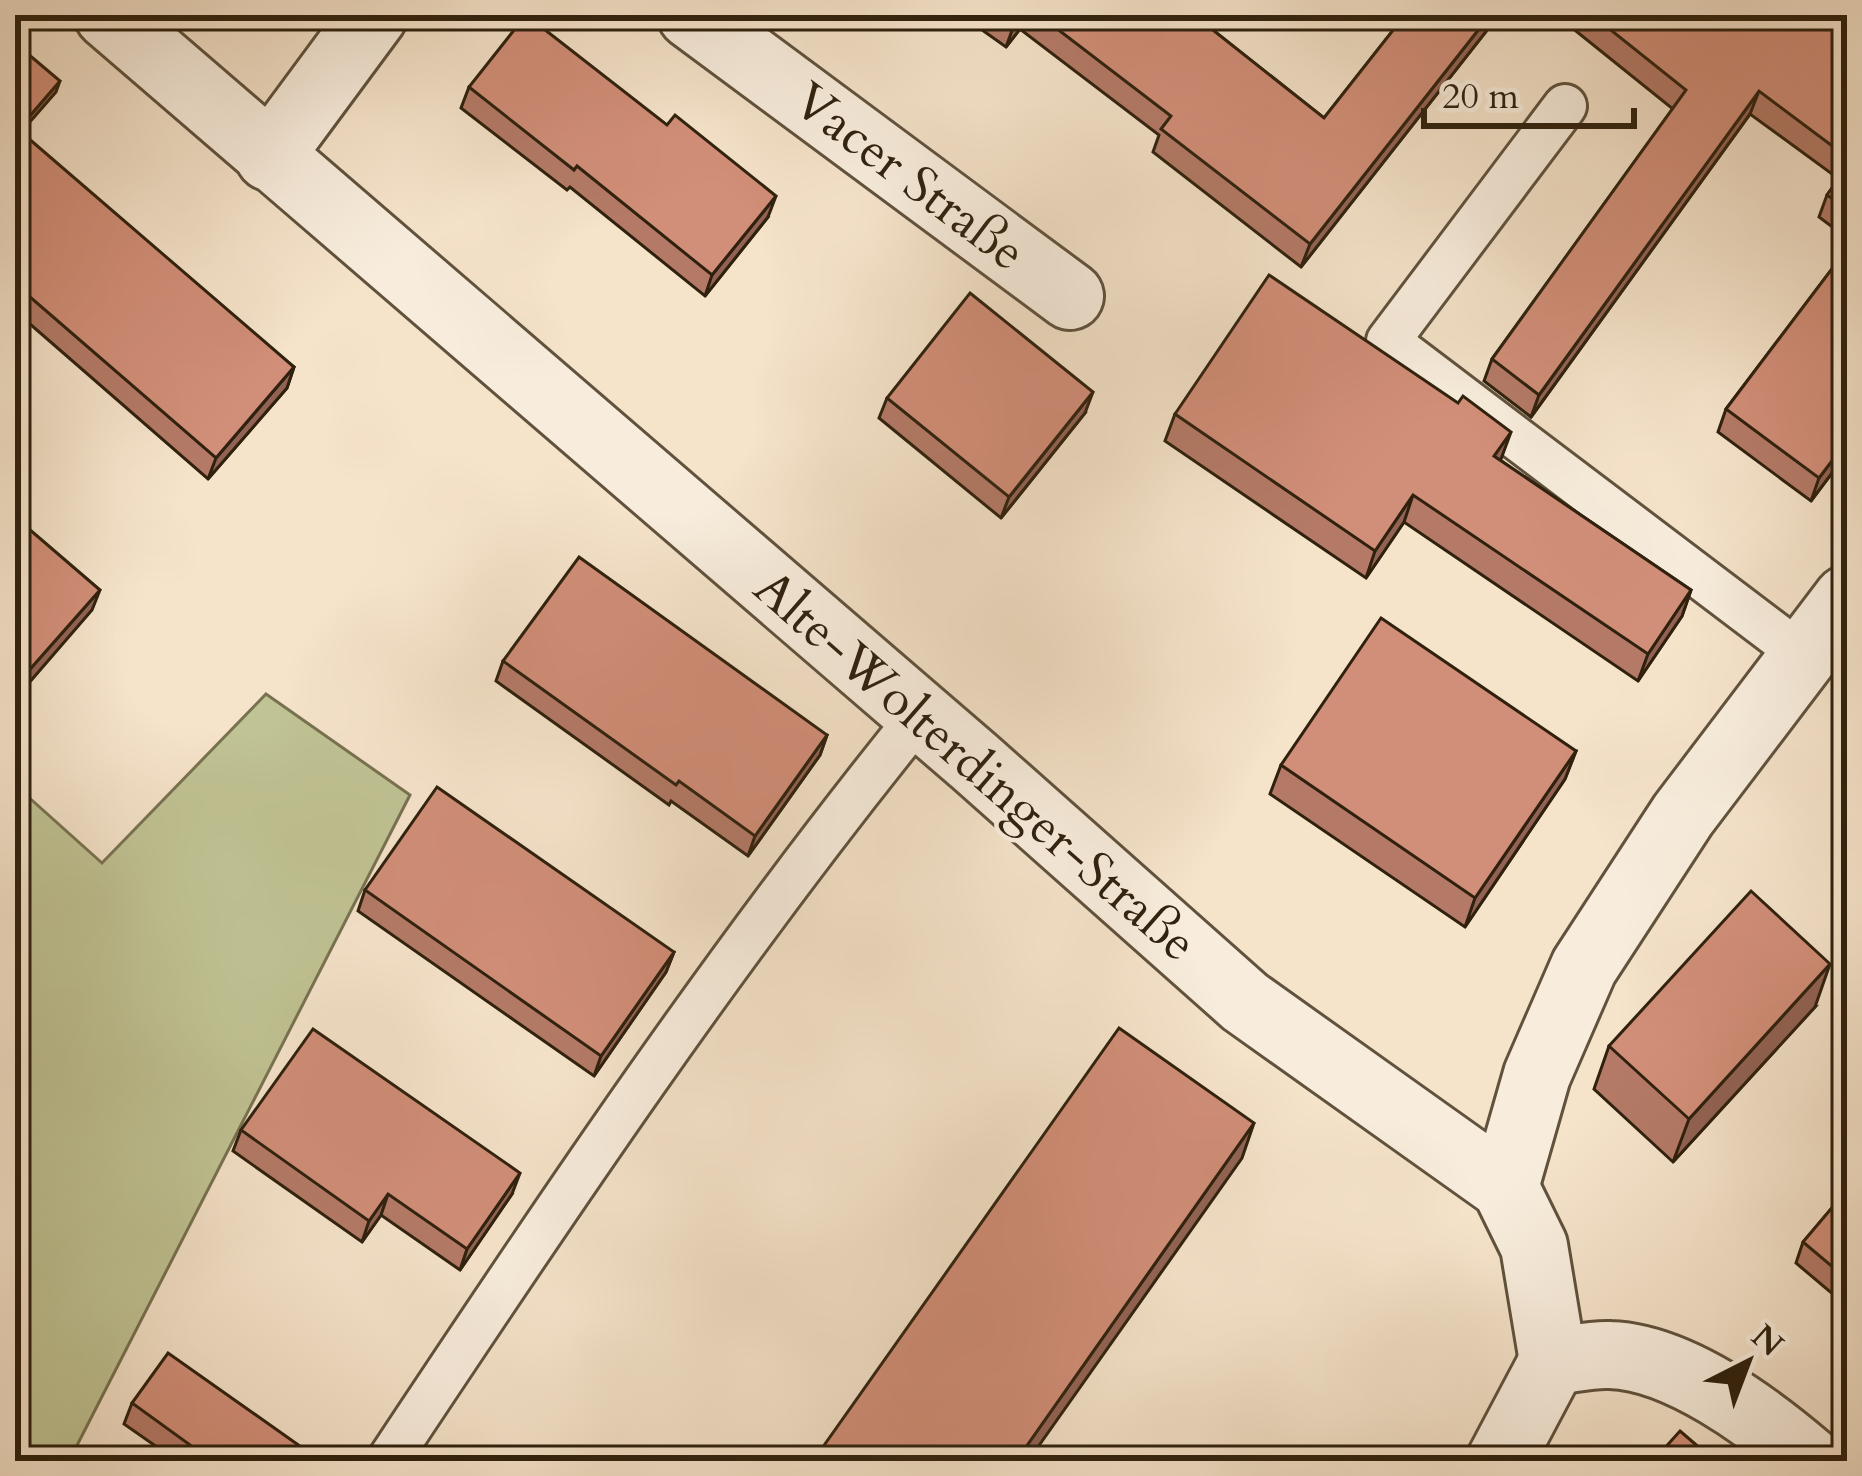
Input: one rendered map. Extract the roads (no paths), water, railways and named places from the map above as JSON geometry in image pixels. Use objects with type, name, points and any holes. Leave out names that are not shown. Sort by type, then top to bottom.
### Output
[{"type":"street","name":"Alte-Wolterdinger-Straße","points":[[108,15],[920,715],[1245,1002],[1504,1187],[1534,1246],[1553,1360]]},
{"type":"street","points":[[269,157],[374,15]]},
{"type":"street","name":"Vacer Straße","points":[[692,15],[1070,296]]},
{"type":"street","points":[[1504,1187],[1537,1075],[1584,967],[1683,815],[1847,599]]},
{"type":"street","points":[[1500,1461],[1553,1360],[1612,1354],[1676,1372],[1758,1416],[1810,1461]]},
{"type":"lane","points":[[1565,106],[1388,341],[1804,656]]},
{"type":"lane","points":[[388,1461],[692,1011],[920,715]]}]
